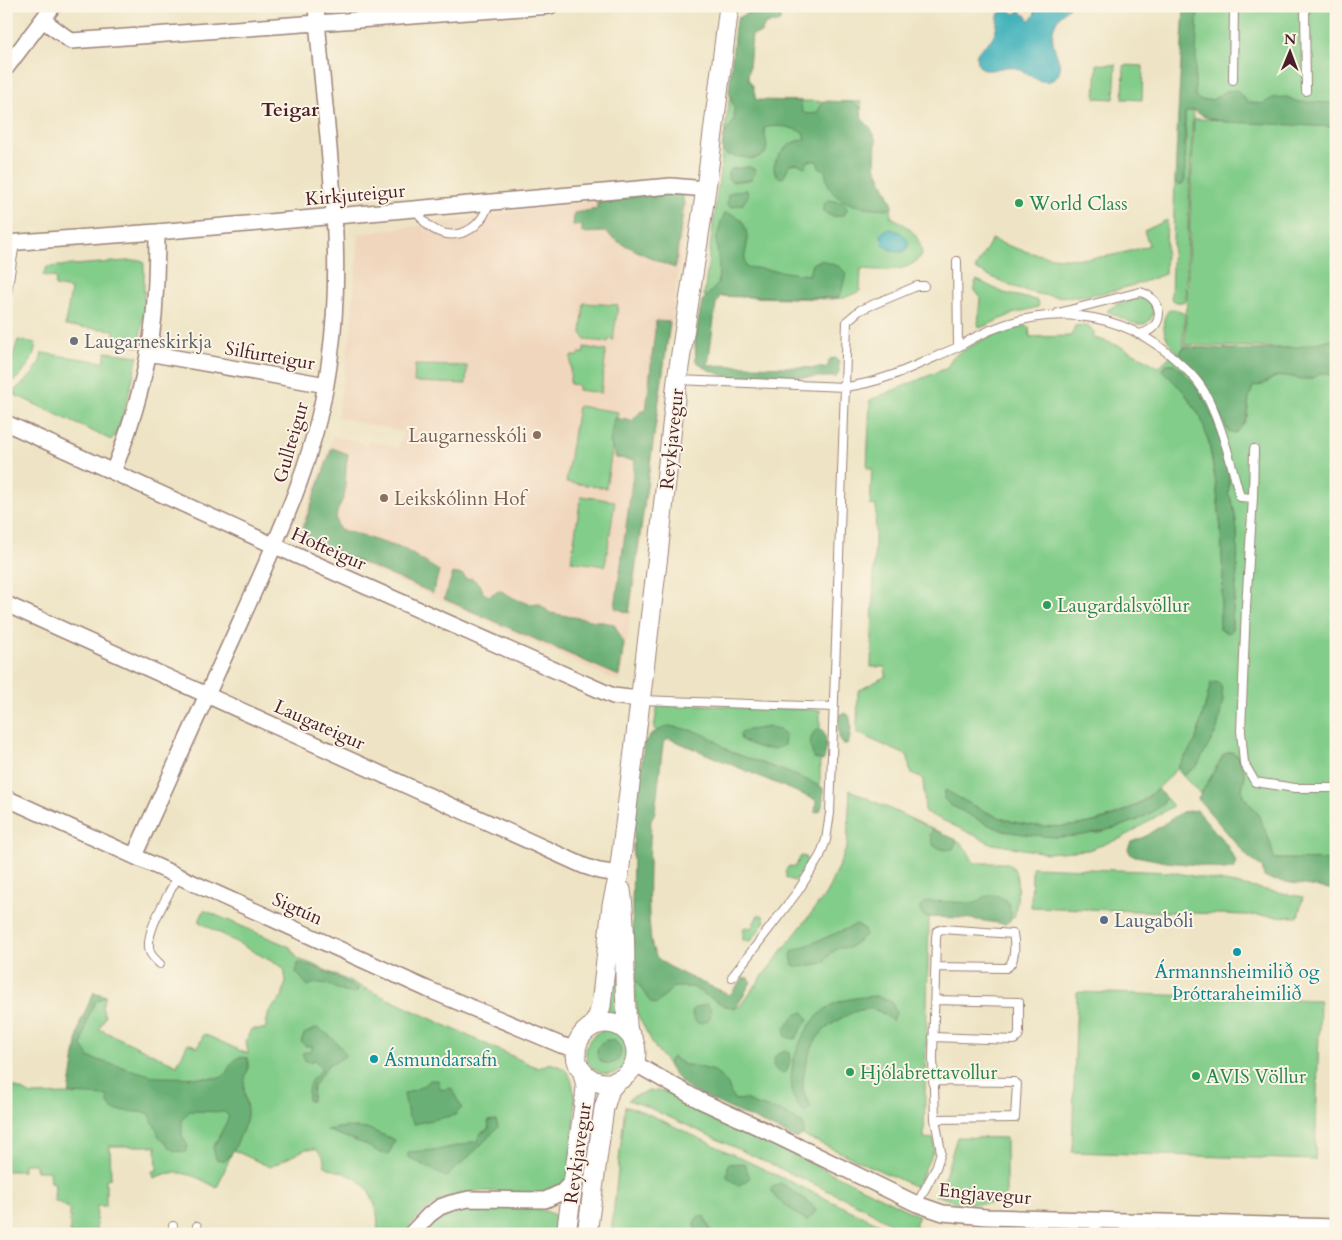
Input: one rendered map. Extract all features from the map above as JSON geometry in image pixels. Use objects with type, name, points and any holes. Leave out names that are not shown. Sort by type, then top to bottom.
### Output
[{"type":"street","points":[[6,68],[53,6]]},
{"type":"street","name":"Gullteigur","points":[[134,856],[275,546],[307,461],[326,385],[336,297],[336,266],[334,216],[316,6]]},
{"type":"street","points":[[44,20],[71,41],[550,6]]},
{"type":"street","name":"Reykjavegur","points":[[593,1025],[601,1006],[612,905],[619,874],[658,555],[677,380],[706,189],[729,6]]},
{"type":"street","name":"Kirkjuteigur","points":[[11,243],[157,232],[671,186],[706,189]]},
{"type":"street","points":[[113,472],[129,434],[148,354],[154,317],[157,232]]},
{"type":"street","name":"Silfurteigur","points":[[148,354],[326,385]]},
{"type":"street","name":"Hofteigur","points":[[6,423],[275,546],[613,696],[639,700]]},
{"type":"street","name":"Laugateigur","points":[[6,604],[584,866],[599,871],[619,874]]},
{"type":"street","name":"Sigtún","points":[[6,798],[427,989],[561,1045],[576,1049]]},
{"type":"street","name":"Reykjavegur","points":[[619,874],[624,910],[628,1033]]},
{"type":"street","points":[[608,1023],[616,1024],[628,1033],[635,1047],[634,1063],[625,1076],[611,1083],[596,1081],[583,1072],[577,1062],[576,1049],[581,1035],[593,1025],[608,1023]]},
{"type":"street","name":"Engjavegur","points":[[634,1063],[699,1100],[917,1204],[944,1213],[1095,1227],[1336,1227]]},
{"type":"street","name":"Reykjavegur","points":[[566,1231],[585,1097],[586,1087],[583,1072]]},
{"type":"street","name":"Reykjavegur","points":[[587,1234],[604,1108],[610,1090],[618,1080]]},
{"type":"street","points":[[411,1234],[429,1215],[440,1207],[456,1201],[469,1199],[545,1200],[562,1192],[573,1180]]},
{"type":"street","points":[[545,1200],[561,1213],[566,1231]]},
{"type":"lane","points":[[1233,80],[1234,6]]},
{"type":"lane","points":[[1305,6],[1306,91]]},
{"type":"lane","points":[[1336,6],[1336,18]]},
{"type":"lane","points":[[416,208],[425,223],[432,228],[439,232],[457,234],[465,232],[478,223],[487,210],[489,202]]},
{"type":"lane","points":[[6,298],[11,243]]},
{"type":"lane","points":[[957,261],[958,347]]},
{"type":"lane","points":[[732,977],[798,891],[820,856],[826,840],[830,819],[847,320],[860,310],[917,286],[924,286]]},
{"type":"lane","points":[[677,380],[858,386],[888,377],[958,347],[983,332],[1010,322],[1049,315],[1140,292],[1151,296],[1155,300],[1158,305],[1159,317],[1149,331],[1138,334]]},
{"type":"lane","points":[[1049,315],[1089,318],[1108,322],[1138,334],[1163,349],[1179,362],[1205,393],[1222,435],[1240,497],[1254,498]]},
{"type":"lane","points":[[1254,448],[1254,498],[1246,608],[1241,731],[1244,763],[1256,782],[1296,788],[1336,788]]},
{"type":"lane","points":[[639,700],[834,707]]},
{"type":"lane","points":[[160,964],[149,951],[149,941],[157,917],[178,876]]},
{"type":"lane","points":[[917,1204],[936,1168],[941,1152],[935,1119],[933,1081],[936,936],[938,931],[943,929],[1012,934],[1013,962],[1006,968],[936,967]]},
{"type":"lane","points":[[934,1037],[1014,1040],[1018,1037],[1020,1006],[1018,1002],[1014,1001],[935,1000]]},
{"type":"lane","points":[[933,1081],[1014,1082],[1017,1084],[1015,1118],[935,1119]]},
{"type":"shaded area","name":"Laugarnesskóli","points":[[684,188],[684,201],[688,205],[621,683],[304,540],[300,536],[299,530],[333,436],[364,443],[363,445],[367,446],[368,441],[382,444],[384,442],[387,445],[398,448],[403,432],[337,417],[350,337],[359,234]]},
{"type":"green space","points":[[1184,6],[1198,6],[1195,95],[1199,100],[1212,100],[1225,91],[1236,90],[1248,102],[1262,104],[1273,98],[1287,97],[1298,102],[1336,103],[1336,127],[1226,122],[1205,117],[1193,110],[1185,113],[1185,180],[1183,184],[1178,185],[1175,181]]},
{"type":"green space","points":[[1195,6],[1336,6],[1336,116],[1193,110],[1185,301],[1179,302],[1171,298],[1175,181],[1178,185],[1183,184],[1186,142],[1185,113],[1192,110]]},
{"type":"green space","points":[[758,8],[775,8],[781,13],[778,23],[765,24],[761,33],[752,35],[748,79],[753,86],[756,100],[801,101],[802,112],[808,114],[817,113],[823,101],[852,102],[861,108],[862,119],[871,128],[876,140],[875,166],[892,202],[892,207],[888,209],[866,207],[839,198],[832,191],[827,182],[825,170],[819,167],[817,161],[808,161],[805,167],[796,163],[789,165],[784,177],[781,178],[774,170],[776,160],[792,143],[804,140],[804,133],[794,129],[780,126],[764,128],[767,147],[765,154],[754,159],[727,155],[722,149],[724,135],[734,120],[734,108],[729,92],[735,27],[738,18]]},
{"type":"green space","points":[[1097,64],[1116,65],[1114,99],[1095,98]]},
{"type":"green space","points":[[1124,65],[1143,66],[1142,100],[1123,99]]},
{"type":"green space","points":[[729,100],[861,102],[862,132],[867,157],[892,202],[891,217],[912,232],[919,242],[922,255],[910,265],[894,270],[861,269],[860,291],[844,298],[704,296]]},
{"type":"green space","points":[[1194,119],[1336,123],[1336,350],[1185,345]]},
{"type":"green space","points":[[749,167],[754,169],[755,175],[750,180],[732,182],[728,179],[728,172],[731,169]]},
{"type":"green space","points":[[682,190],[684,204],[675,268],[621,243],[606,232],[582,233],[582,225],[573,225],[574,213],[597,209],[597,202]]},
{"type":"green space","points":[[747,190],[748,196],[743,204],[732,207],[727,205],[728,195],[735,191]]},
{"type":"green space","points":[[829,200],[844,203],[847,209],[845,214],[834,216],[824,212],[824,204]]},
{"type":"green space","points":[[725,213],[740,219],[747,232],[746,267],[809,275],[812,264],[821,260],[840,267],[846,273],[838,298],[720,296],[716,304],[708,365],[827,368],[830,359],[835,358],[839,362],[839,372],[836,377],[727,377],[707,369],[696,361],[695,342],[702,301],[718,284],[719,264],[716,241]]},
{"type":"green space","points":[[1167,220],[1165,274],[1121,289],[1090,295],[1044,295],[1018,288],[975,269],[992,239],[1031,253],[1051,257],[1089,258],[1108,256],[1149,245],[1144,231]]},
{"type":"green space","points":[[143,261],[144,266],[144,308],[139,347],[113,342],[114,330],[65,326],[71,289],[55,286],[56,278],[43,275],[47,267]]},
{"type":"green space","points":[[977,280],[1004,293],[1036,300],[1039,304],[1038,307],[1015,313],[980,328],[978,326],[980,297],[974,289]]},
{"type":"green space","points":[[1140,298],[1150,301],[1154,308],[1152,317],[1148,322],[1136,324],[1107,311],[1122,302]]},
{"type":"green space","points":[[584,303],[618,305],[613,340],[609,339],[608,342],[586,340],[581,333]]},
{"type":"green space","name":"Laugardalsvöllur","points":[[1169,310],[1178,310],[1185,313],[1183,344],[1185,347],[1182,349],[1180,356],[1201,378],[1228,431],[1247,417],[1249,394],[1254,386],[1263,385],[1275,377],[1288,375],[1298,379],[1321,373],[1336,376],[1336,860],[1274,859],[1270,842],[1257,812],[1243,796],[1242,789],[1245,775],[1238,756],[1231,752],[1224,754],[1209,782],[1200,794],[1183,776],[1197,766],[1211,684],[1201,725],[1195,741],[1184,758],[1168,778],[1150,795],[1129,808],[1106,818],[1082,824],[1057,827],[1032,825],[999,817],[945,791],[1003,831],[1098,833],[1138,820],[1162,805],[1166,798],[1173,806],[1122,838],[1088,850],[1047,853],[993,844],[925,812],[923,779],[910,772],[908,756],[857,733],[858,691],[886,676],[885,667],[871,667],[876,506],[870,505],[872,468],[867,468],[870,400],[947,368],[952,358],[984,339],[1024,326],[1029,327],[1030,337],[1071,336],[1075,326],[1086,326],[1094,332],[1094,338],[1128,350],[1158,367],[1174,353],[1177,353],[1165,332],[1165,315]],"holes":[[[1167,364],[1174,364],[1196,388],[1207,405],[1217,429],[1225,458],[1228,472],[1228,493],[1235,513],[1238,550],[1232,630],[1219,629],[1223,581],[1221,529],[1209,443],[1201,418],[1184,392],[1162,370]]]},
{"type":"green space","points":[[656,321],[670,322],[629,613],[615,608],[635,460],[616,458],[610,442],[614,418],[632,421],[641,411],[646,411]]},
{"type":"green space","points":[[18,340],[36,343],[35,351],[26,368],[6,388],[8,370]]},
{"type":"green space","points":[[1336,340],[1336,376],[1321,373],[1315,377],[1304,379],[1282,376],[1254,386],[1244,422],[1235,433],[1228,431],[1201,378],[1180,356],[1185,347],[1254,350],[1298,347]]},
{"type":"green space","points":[[584,347],[606,351],[601,393],[578,390],[578,385],[570,384],[571,356],[578,356],[579,353],[584,353]]},
{"type":"green space","points":[[106,352],[138,356],[123,414],[111,440],[11,393],[35,371],[42,353],[104,362]]},
{"type":"green space","points":[[1167,364],[1174,364],[1190,379],[1202,396],[1212,416],[1226,458],[1229,484],[1228,493],[1235,513],[1238,550],[1232,630],[1228,633],[1219,629],[1223,581],[1221,529],[1209,443],[1201,418],[1184,392],[1162,370]]},
{"type":"green space","points":[[415,365],[467,366],[466,384],[414,382]]},
{"type":"green space","points":[[578,406],[618,412],[606,488],[566,482]]},
{"type":"green space","points":[[332,448],[348,454],[345,491],[336,518],[339,529],[404,549],[439,571],[433,593],[304,538],[302,530]]},
{"type":"green space","points":[[581,496],[615,501],[605,566],[571,561]]},
{"type":"green space","points":[[453,573],[463,575],[466,579],[472,578],[481,586],[483,593],[489,596],[499,590],[524,602],[540,604],[550,613],[614,624],[624,643],[619,676],[444,599]]},
{"type":"green space","points":[[1217,682],[1221,686],[1223,700],[1217,730],[1197,766],[1183,776],[1177,769],[1196,740],[1211,683]]},
{"type":"green space","points":[[658,703],[820,710],[820,798],[654,729]]},
{"type":"green space","points":[[840,714],[849,715],[851,722],[848,744],[843,744],[838,734]]},
{"type":"green space","points":[[668,726],[701,733],[731,752],[803,778],[823,788],[823,803],[820,811],[815,813],[816,800],[668,738],[663,744],[655,812],[651,820],[649,913],[652,947],[656,956],[670,967],[730,995],[743,978],[748,978],[751,982],[736,1008],[725,1006],[692,987],[673,987],[657,1004],[651,1003],[634,978],[633,847],[644,743],[651,734]]},
{"type":"green space","points":[[769,727],[782,731],[785,736],[784,745],[778,748],[767,749],[741,740],[740,735],[743,731]]},
{"type":"green space","points":[[823,730],[826,742],[823,761],[814,758],[810,742],[815,731]]},
{"type":"green space","points":[[1231,752],[1238,756],[1245,775],[1242,789],[1243,796],[1257,812],[1270,842],[1274,859],[1336,860],[1336,890],[1272,880],[1264,877],[1262,867],[1249,858],[1198,799],[1224,754]]},
{"type":"green space","points":[[1157,789],[1166,798],[1147,815],[1116,828],[1067,837],[1005,831],[950,805],[944,799],[945,790],[1007,820],[1023,824],[1059,827],[1095,822],[1112,817],[1143,801]]},
{"type":"green space","points":[[850,790],[960,842],[974,863],[1008,863],[1014,869],[1017,879],[1017,901],[1014,918],[929,917],[924,1138],[934,1139],[934,1150],[916,1187],[701,1089],[668,1064],[656,1049],[639,1018],[636,1002],[635,962],[739,1007],[826,894],[847,847]]},
{"type":"green space","points":[[1197,810],[1226,844],[1237,863],[1234,869],[1223,870],[1131,855],[1128,849],[1131,842],[1144,837],[1182,812]]},
{"type":"green space","points":[[933,829],[957,840],[953,849],[944,850],[934,846],[930,835]]},
{"type":"green space","points":[[801,856],[807,860],[805,868],[794,881],[786,878],[786,870],[789,866],[795,867]]},
{"type":"green space","points":[[1032,867],[1172,872],[1303,897],[1298,917],[1031,907]]},
{"type":"green space","points":[[994,895],[1003,898],[1010,907],[1010,921],[1005,924],[964,918],[925,917],[920,911],[923,903],[929,901],[976,903],[983,897]]},
{"type":"green space","points":[[204,910],[290,947],[298,959],[538,1068],[550,1063],[559,1066],[567,1072],[574,1092],[573,1140],[568,1179],[556,1189],[547,1190],[546,1196],[485,1191],[468,1192],[435,1204],[403,1234],[377,1234],[376,1208],[365,1186],[351,1176],[325,1166],[323,1156],[316,1149],[306,1149],[270,1167],[233,1150],[217,1188],[201,1179],[186,1174],[171,1173],[154,1178],[152,1171],[157,1171],[156,1146],[110,1146],[111,1178],[106,1179],[106,1206],[97,1206],[96,1234],[70,1234],[70,1209],[54,1200],[55,1183],[50,1182],[49,1171],[36,1171],[35,1164],[23,1164],[23,1171],[6,1171],[6,1083],[32,1095],[69,1094],[87,1019],[95,1002],[106,996],[102,1006],[105,1017],[99,1029],[177,1065],[188,1043],[198,1047],[204,1034],[248,1054],[246,1041],[251,1029],[265,1029],[269,1011],[282,997],[286,981],[284,968],[199,922]]},
{"type":"green space","points":[[758,915],[763,916],[765,921],[752,940],[746,942],[743,940],[743,929],[745,927],[751,928]]},
{"type":"green space","points":[[856,925],[864,928],[865,935],[849,948],[839,948],[832,952],[823,963],[799,967],[793,965],[791,955],[793,951]]},
{"type":"green space","points":[[618,950],[620,1016],[605,1015],[612,952]]},
{"type":"green space","points":[[298,963],[320,969],[358,988],[357,992],[345,992],[322,983],[308,986],[296,972]]},
{"type":"green space","points":[[94,992],[106,996],[95,1002],[87,1020],[82,1046],[90,1058],[157,1077],[221,1078],[239,1057],[248,1058],[244,1085],[247,1116],[233,1152],[227,1159],[216,1159],[213,1148],[229,1117],[225,1112],[190,1111],[182,1119],[182,1136],[188,1146],[186,1152],[174,1151],[160,1138],[149,1113],[113,1110],[108,1103],[108,1096],[69,1094],[80,1023]]},
{"type":"green space","name":"AVIS Völlur","points":[[1077,992],[1320,1000],[1315,1160],[1072,1152]]},
{"type":"green space","points":[[876,996],[892,1002],[896,1014],[892,1021],[872,1009],[859,1010],[835,1022],[818,1037],[812,1048],[803,1077],[805,1096],[811,1107],[804,1113],[795,1101],[791,1075],[798,1046],[805,1033],[823,1011],[834,1004],[849,999]]},
{"type":"green space","points":[[707,1004],[711,1011],[709,1019],[697,1023],[692,1015],[694,1008]]},
{"type":"green space","points":[[804,1012],[808,1019],[795,1039],[786,1037],[784,1030],[795,1015]]},
{"type":"green space","points":[[317,1028],[334,1040],[345,1056],[329,1064],[313,1086],[312,1101],[308,1101],[310,1083],[322,1069],[315,1060],[309,1062],[305,1060],[302,1053],[311,1051],[313,1046],[305,1046],[301,1042],[304,1034]]},
{"type":"green space","points":[[612,1030],[624,1036],[629,1043],[629,1061],[624,1068],[617,1073],[604,1074],[596,1071],[589,1064],[586,1048],[589,1040],[596,1033]]},
{"type":"green space","points":[[604,1040],[614,1040],[621,1047],[621,1057],[614,1064],[604,1064],[597,1057],[597,1047]]},
{"type":"green space","points":[[784,1051],[789,1053],[790,1060],[787,1071],[782,1073],[776,1070],[773,1065],[775,1056]]},
{"type":"green space","points":[[673,1057],[684,1065],[715,1071],[728,1085],[732,1097],[736,1100],[745,1099],[756,1105],[780,1111],[803,1124],[804,1133],[797,1139],[690,1090],[675,1076],[668,1065]]},
{"type":"green space","points":[[430,1080],[438,1080],[441,1090],[451,1088],[462,1108],[455,1115],[414,1124],[408,1116],[404,1094],[421,1087]]},
{"type":"green space","points":[[648,1090],[666,1092],[919,1216],[915,1225],[934,1234],[906,1233],[859,1205],[643,1105],[628,1100]]},
{"type":"green space","points":[[625,1106],[644,1112],[900,1234],[611,1234]]},
{"type":"green space","points":[[496,1120],[498,1127],[446,1177],[408,1157],[408,1152],[437,1150],[470,1142],[478,1142],[479,1135],[489,1128],[488,1121]]},
{"type":"green space","points":[[346,1127],[369,1129],[395,1140],[389,1154],[381,1153],[362,1143],[326,1130]]},
{"type":"green space","points":[[957,1137],[1006,1138],[1006,1203],[963,1204],[935,1195],[945,1176]]},
{"type":"green space","points":[[744,1163],[750,1178],[738,1186],[727,1177],[728,1164]]},
{"type":"green space","points":[[781,1183],[811,1204],[816,1211],[807,1221],[777,1199],[770,1188]]},
{"type":"green space","points":[[470,1205],[520,1207],[546,1211],[556,1216],[560,1222],[559,1234],[419,1234],[443,1216]]},
{"type":"green space","points":[[699,1216],[704,1216],[712,1234],[695,1234],[694,1222]]},
{"type":"green space","points":[[996,1226],[1030,1227],[1029,1234],[993,1234],[992,1229]]},
{"type":"water","points":[[1027,6],[1070,6],[1059,18],[1054,28],[1054,48],[1060,71],[1051,81],[1040,81],[1011,67],[992,70],[983,69],[977,62],[977,54],[994,35],[999,13],[1008,9],[1015,14],[1020,10],[1029,20],[1034,16],[1035,10],[1034,8],[1029,10]]},
{"type":"water","points":[[887,229],[898,231],[906,237],[909,244],[905,251],[893,251],[883,244],[881,234]]},
{"type":"place","name":"World Class","points":[[1019,203]]},
{"type":"place","name":"Laugarneskirkja","points":[[74,341]]},
{"type":"place","name":"Laugarnesskóli","points":[[537,435]]},
{"type":"place","name":"Leikskólinn Hof","points":[[384,498]]},
{"type":"place","name":"Laugardalsvöllur","points":[[1047,605]]},
{"type":"place","name":"Laugabóli","points":[[1104,920]]},
{"type":"place","name":"Ármannsheimilið og Þróttaraheimilið","points":[[1237,952]]},
{"type":"place","name":"Ásmundarsafn","points":[[374,1059]]},
{"type":"place","name":"Hjólabrettavollur","points":[[850,1072]]},
{"type":"place","name":"AVIS Völlur","points":[[1196,1076]]},
{"type":"district","name":"Teigar","points":[[290,109]]}]
